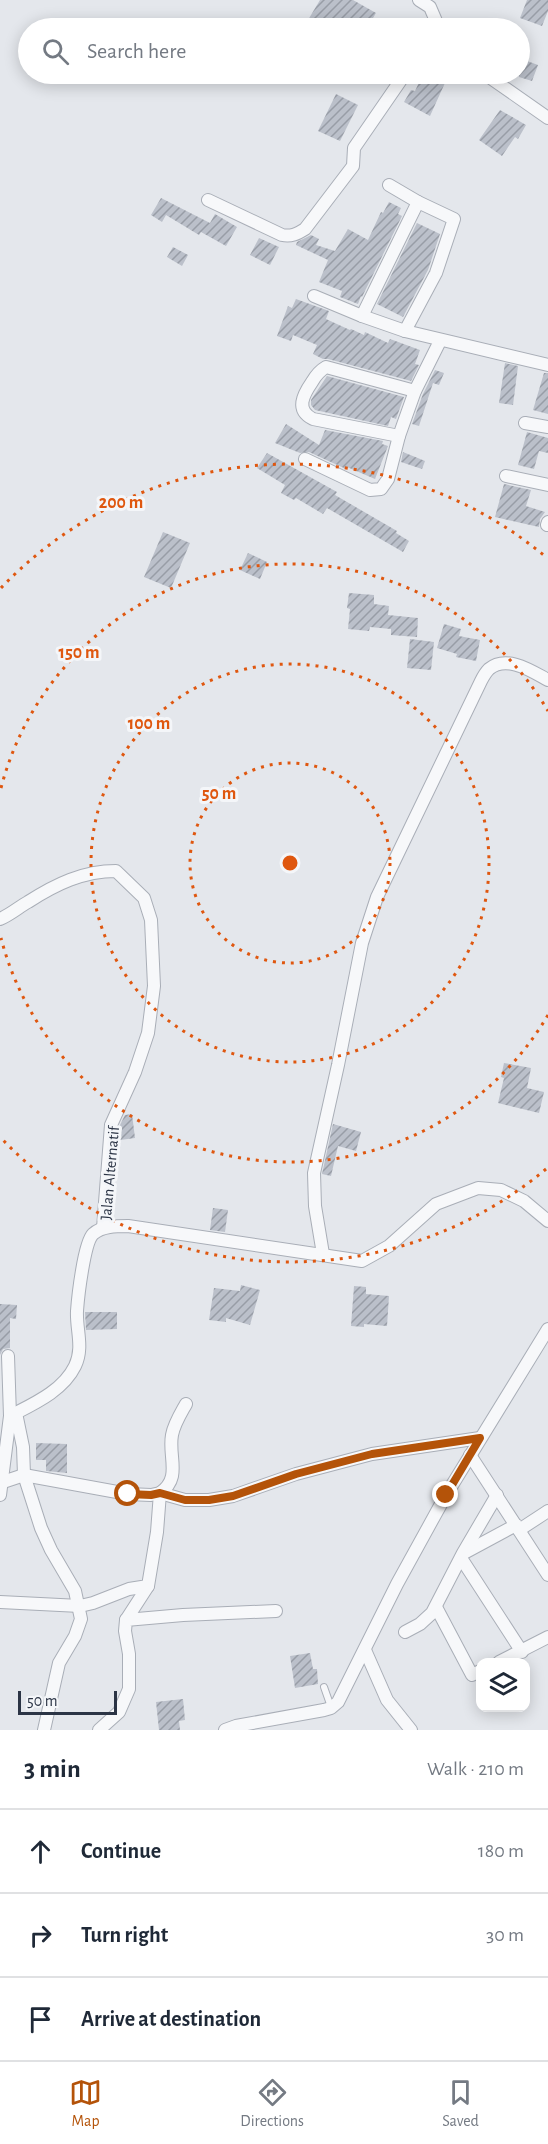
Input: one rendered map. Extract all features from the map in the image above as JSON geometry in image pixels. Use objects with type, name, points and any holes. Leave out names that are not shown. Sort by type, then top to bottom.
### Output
[{"type":"street","points":[[428,2],[429,18]]},
{"type":"street","points":[[428,2],[435,18]]},
{"type":"street","points":[[208,200],[282,235],[289,236],[305,229],[353,166],[354,148],[398,84]]},
{"type":"street","points":[[499,84],[548,118]]},
{"type":"street","points":[[389,185],[454,219],[436,273],[405,332]]},
{"type":"street","points":[[362,316],[418,202]]},
{"type":"street","points":[[314,296],[405,332],[548,366]]},
{"type":"street","points":[[305,459],[362,488],[381,489],[388,479],[399,436],[415,391],[440,341]]},
{"type":"street","points":[[399,436],[313,419],[304,413],[303,395],[318,373],[326,368],[415,391]]},
{"type":"street","points":[[525,423],[548,427]]},
{"type":"street","points":[[506,476],[548,485]]},
{"type":"street","points":[[323,1254],[315,1206],[314,1173],[362,943],[377,897],[481,681],[490,669],[500,664],[513,664],[548,681]]},
{"type":"street","name":"Jalan Alternatif","points":[[0,919],[70,879],[94,871],[116,871],[144,898],[151,920],[154,986],[148,1033],[135,1072],[111,1125],[103,1228]]},
{"type":"street","points":[[13,1414],[44,1398],[60,1385],[75,1367],[80,1350],[77,1312],[87,1244],[93,1234],[103,1228],[128,1226],[362,1261],[389,1246],[435,1204],[478,1188],[501,1191],[524,1201],[548,1221]]},
{"type":"street","points":[[225,1730],[331,1708],[340,1698],[397,1584],[480,1438],[548,1329]]},
{"type":"street","points":[[8,1356],[13,1414],[23,1448],[24,1475],[41,1528],[51,1551],[71,1583],[80,1606],[80,1626],[59,1663],[44,1730]]},
{"type":"street","points":[[3,1482],[24,1475],[128,1494],[160,1493],[168,1487],[172,1478],[172,1433],[186,1404]]},
{"type":"street","points":[[0,1495],[13,1414]]},
{"type":"street","points":[[160,1493],[185,1500],[209,1500],[233,1496],[296,1474],[372,1454],[480,1438]]},
{"type":"street","points":[[470,1455],[548,1575]]},
{"type":"street","points":[[99,1730],[119,1712],[129,1689],[126,1620],[148,1586],[157,1532],[160,1493]]},
{"type":"street","points":[[405,1632],[420,1624],[436,1607],[497,1495]]},
{"type":"street","points":[[462,1556],[548,1511]]},
{"type":"street","points":[[462,1556],[522,1652]]},
{"type":"street","points":[[0,1602],[80,1606],[129,1589],[148,1586]]},
{"type":"street","points":[[436,1607],[472,1675],[476,1673]]},
{"type":"street","points":[[126,1620],[276,1611]]},
{"type":"street","points":[[508,1658],[548,1637]]},
{"type":"street","points":[[365,1650],[387,1700],[411,1730]]},
{"type":"lane","points":[[324,1687],[331,1708]]},
{"type":"building","points":[[320,0],[353,0],[376,13],[373,18],[309,18]]},
{"type":"building","points":[[527,0],[548,0],[548,11],[542,26],[530,22],[530,18],[520,18]]},
{"type":"building","points":[[530,62],[538,65],[532,81],[530,80]]},
{"type":"building","points":[[418,84],[444,84],[430,116],[404,102],[411,90],[415,91]]},
{"type":"building","points":[[336,94],[358,105],[340,141],[318,131]]},
{"type":"building","points":[[500,110],[526,125],[518,139],[515,137],[502,156],[479,140]]},
{"type":"building","points":[[161,198],[210,223],[215,214],[237,227],[226,246],[201,232],[199,235],[166,215],[162,222],[151,215]]},
{"type":"building","points":[[389,202],[401,208],[398,214],[402,216],[362,297],[358,304],[340,297],[342,291],[319,282],[328,260],[296,245],[297,242],[311,235],[319,239],[316,245],[335,251],[348,229],[368,240],[381,212],[383,213]]},
{"type":"building","points":[[417,223],[440,234],[428,270],[403,317],[377,304]]},
{"type":"building","points":[[259,238],[279,247],[270,265],[250,255]]},
{"type":"building","points":[[173,247],[188,255],[182,266],[167,257]]},
{"type":"building","points":[[296,299],[329,311],[326,319],[350,330],[364,335],[365,332],[388,343],[390,339],[420,350],[415,364],[419,365],[411,381],[323,359],[313,354],[317,345],[293,335],[291,341],[277,336],[288,306],[292,308]]},
{"type":"building","points":[[505,363],[518,366],[513,405],[499,403]]},
{"type":"building","points":[[435,370],[444,373],[439,385],[433,383],[419,426],[412,424],[423,394]]},
{"type":"building","points":[[544,373],[548,373],[548,414],[533,410]]},
{"type":"building","points":[[327,376],[404,397],[396,419],[391,417],[388,426],[315,410],[311,405],[311,400]]},
{"type":"building","points":[[286,424],[319,445],[325,430],[383,441],[382,444],[388,446],[375,479],[309,452],[300,453],[275,443]]},
{"type":"building","points":[[527,432],[548,438],[548,453],[539,451],[534,469],[518,465]]},
{"type":"building","points":[[403,452],[425,461],[422,469],[401,462]]},
{"type":"building","points":[[267,453],[337,492],[335,495],[397,531],[396,533],[409,541],[403,552],[327,508],[323,514],[296,498],[294,500],[281,493],[285,485],[257,468]]},
{"type":"building","points":[[504,484],[531,490],[526,506],[545,512],[540,519],[539,527],[495,517]]},
{"type":"building","points":[[163,532],[190,543],[171,588],[144,577]]},
{"type":"building","points":[[248,553],[267,562],[260,579],[240,570]]},
{"type":"building","points":[[349,593],[374,595],[374,604],[389,606],[388,615],[418,618],[417,637],[391,635],[391,629],[370,627],[369,631],[348,629]]},
{"type":"building","points":[[444,624],[461,629],[459,636],[480,640],[476,661],[456,657],[457,654],[437,648]]},
{"type":"building","points":[[410,639],[434,642],[431,670],[407,668]]},
{"type":"building","points":[[504,1063],[531,1068],[527,1088],[544,1092],[539,1113],[498,1103],[504,1078],[501,1077]]},
{"type":"building","points":[[132,1114],[135,1138],[120,1140],[119,1127],[125,1115]]},
{"type":"building","points":[[333,1124],[361,1132],[356,1151],[338,1146],[331,1176],[322,1174]]},
{"type":"building","points":[[213,1208],[228,1210],[225,1232],[210,1230]]},
{"type":"building","points":[[241,1285],[260,1290],[250,1325],[226,1318],[226,1322],[209,1320],[214,1288],[240,1291]]},
{"type":"building","points":[[354,1286],[366,1287],[366,1294],[389,1296],[387,1326],[364,1324],[364,1327],[351,1326]]},
{"type":"building","points":[[0,1304],[17,1305],[16,1319],[10,1318],[10,1348],[3,1349],[0,1355]]},
{"type":"building","points":[[85,1312],[117,1312],[117,1329],[86,1330]]},
{"type":"building","points":[[36,1443],[67,1444],[67,1473],[46,1471],[46,1460],[36,1460]]},
{"type":"building","points":[[310,1653],[313,1669],[317,1669],[318,1684],[295,1688],[290,1656]]},
{"type":"building","points":[[183,1699],[185,1720],[179,1721],[180,1730],[159,1730],[156,1702]]},
{"type":"route","points":[[128,1494],[160,1493],[185,1500],[209,1500],[233,1496],[296,1474],[372,1454],[480,1438],[446,1495]]}]
